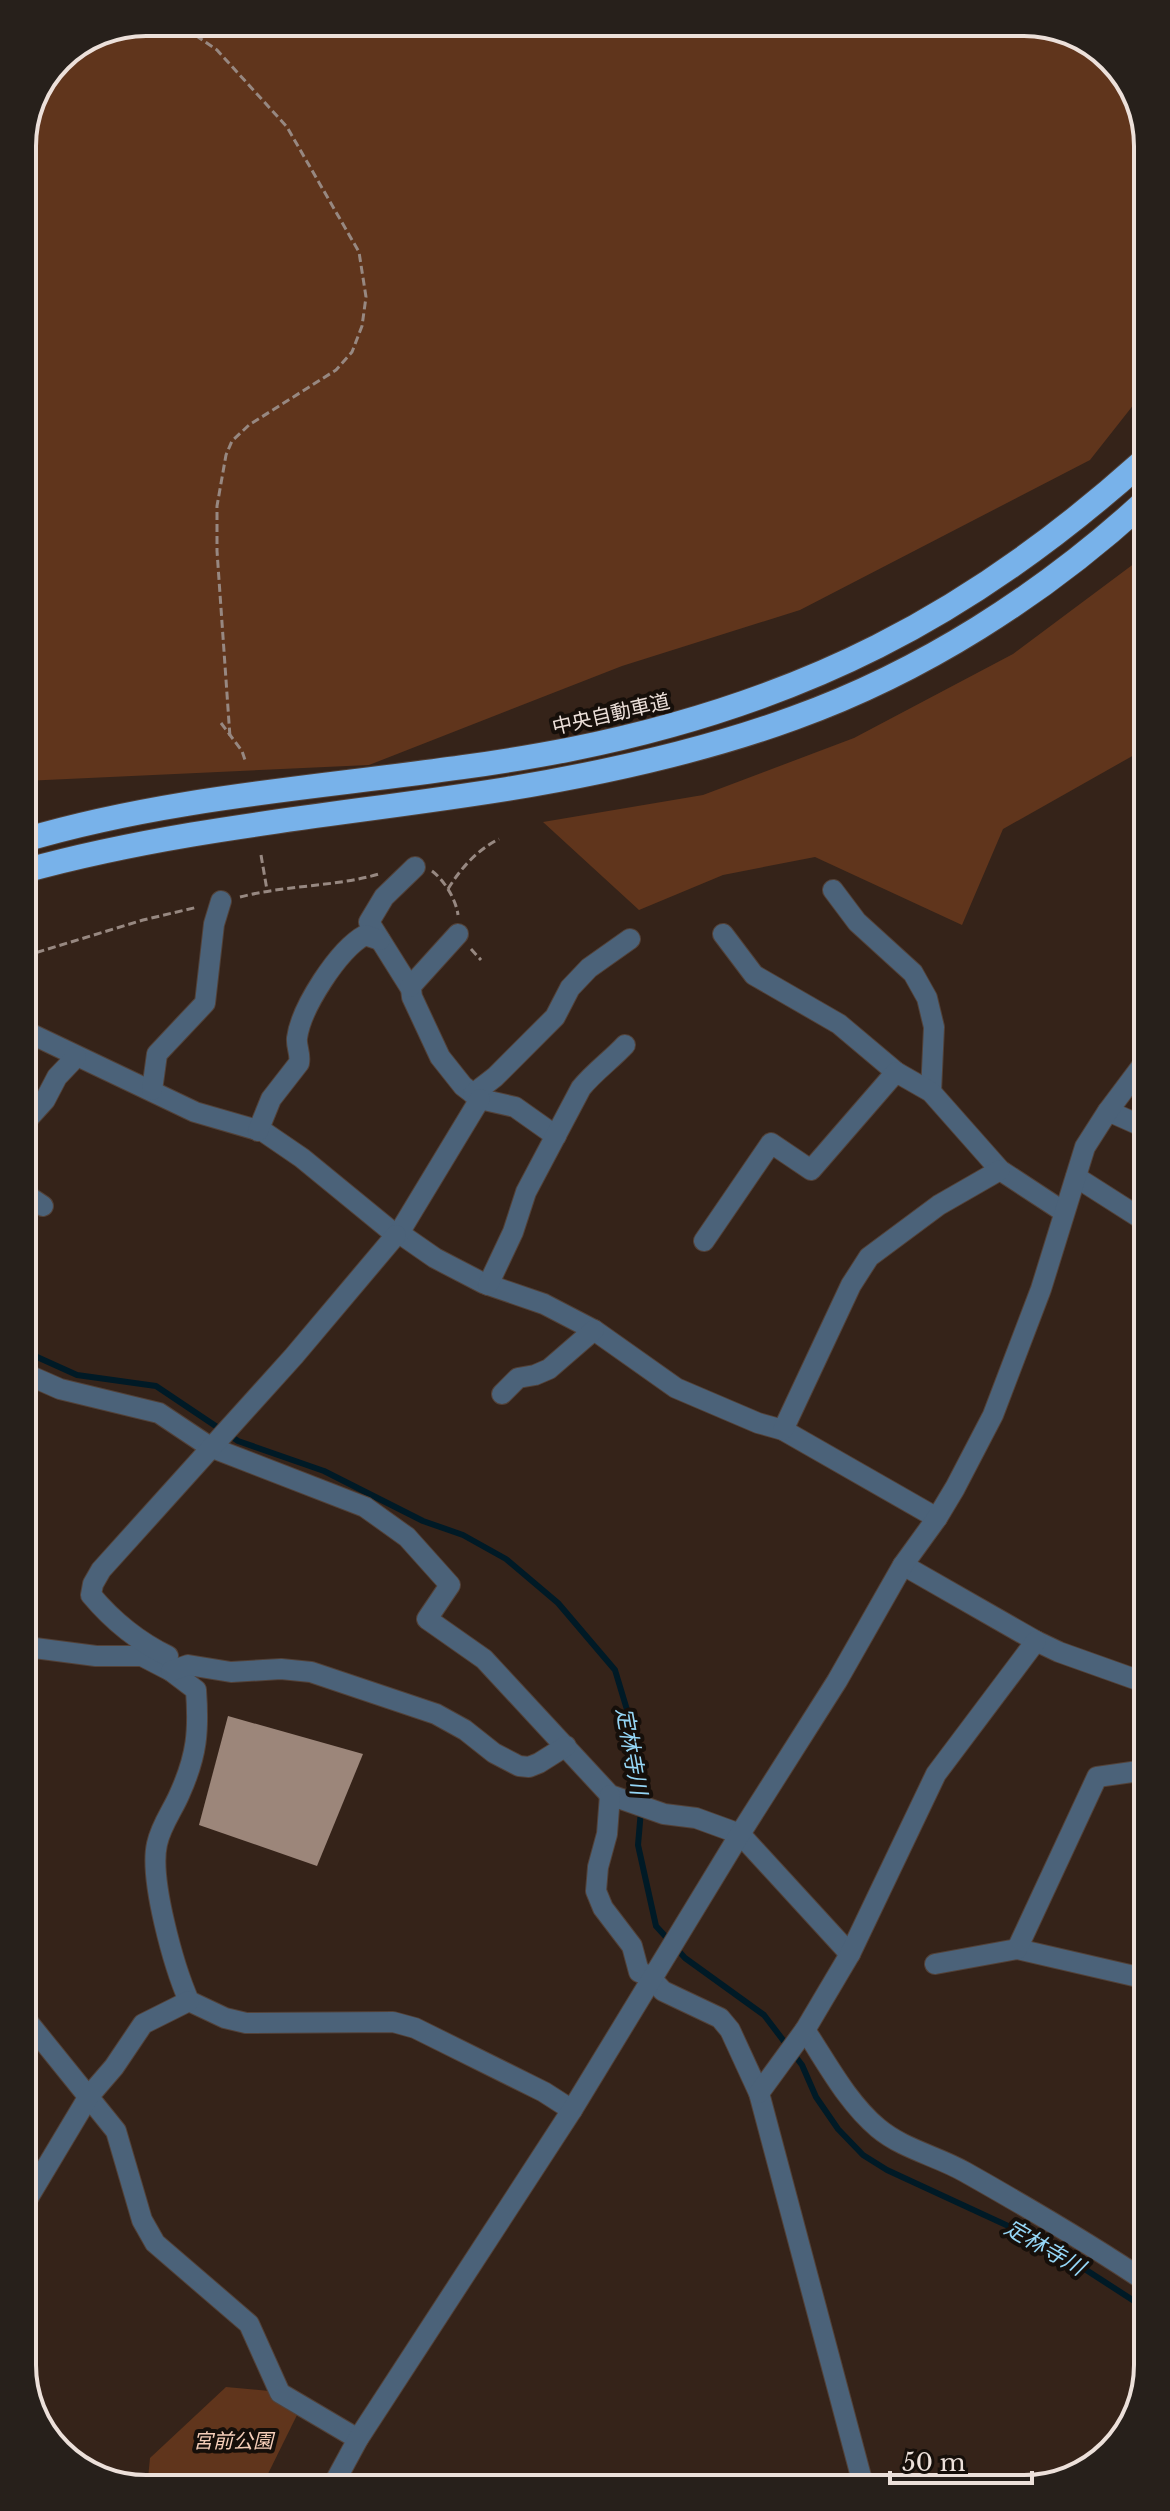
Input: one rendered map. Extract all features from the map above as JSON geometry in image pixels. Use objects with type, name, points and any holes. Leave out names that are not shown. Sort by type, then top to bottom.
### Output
[{"type":"highway","name":"中央自動車道","points":[[36,837],[149,810],[571,749],[713,714],[854,660],[916,628],[980,590],[1039,549],[1134,469]]},
{"type":"highway","points":[[36,868],[154,840],[233,826],[519,787],[649,762],[719,743],[809,712],[932,654],[998,615],[1058,574],[1134,511]]},
{"type":"street","points":[[415,867],[384,897],[369,922],[410,987],[440,1057],[463,1086],[477,1097],[515,1107],[556,1136]]},
{"type":"street","points":[[833,890],[857,922],[913,973],[927,998],[934,1027],[931,1092]]},
{"type":"street","points":[[152,1090],[157,1054],[205,1003],[214,924],[221,901]]},
{"type":"street","points":[[410,987],[458,934]]},
{"type":"street","points":[[723,934],[754,975],[839,1024],[896,1072],[931,1092],[1000,1170],[1064,1212]]},
{"type":"street","points":[[258,1131],[271,1099],[299,1063],[296,1040],[312,998],[337,961],[357,940],[365,935],[380,940]]},
{"type":"street","points":[[176,1669],[173,1658],[156,1650],[119,1623],[91,1595],[101,1570],[294,1356],[398,1234],[477,1097],[555,1017],[570,988],[589,968],[630,939]]},
{"type":"street","points":[[36,1037],[195,1112],[258,1131],[302,1158],[339,1191],[435,1258],[488,1285],[544,1304],[594,1330],[676,1388],[758,1423],[783,1430],[937,1518]]},
{"type":"street","points":[[488,1285],[513,1232],[526,1192],[581,1088],[625,1045]]},
{"type":"street","points":[[36,1110],[57,1077],[76,1057]]},
{"type":"street","points":[[704,1241],[771,1143],[811,1170],[896,1072]]},
{"type":"street","points":[[338,2475],[358,2439],[572,2110],[837,1681],[903,1565],[937,1518],[993,1415],[1041,1289],[1085,1147],[1134,1076]]},
{"type":"street","points":[[1108,1111],[1134,1123]]},
{"type":"street","points":[[783,1430],[851,1285],[869,1257],[939,1205],[1000,1170]]},
{"type":"street","points":[[1076,1177],[1134,1214]]},
{"type":"street","points":[[36,1201],[43,1206]]},
{"type":"street","points":[[502,1394],[518,1378],[549,1369],[594,1330]]},
{"type":"street","points":[[36,1378],[60,1389],[159,1413],[210,1447],[365,1507],[407,1537],[450,1585],[427,1619],[484,1659],[610,1795],[664,1814],[696,1818],[740,1834],[850,1954]]},
{"type":"street","points":[[903,1565],[1036,1641],[1134,1679]]},
{"type":"street","points":[[759,2093],[805,2030],[850,1954],[936,1774],[1036,1641]]},
{"type":"street","points":[[36,1648],[96,1656],[142,1656],[176,1669],[196,1690],[199,1728],[192,1763],[180,1795],[163,1825],[156,1844],[155,1859],[169,1935],[180,1980],[189,2001],[225,2018],[246,2023],[393,2022],[415,2028],[544,2092],[572,2110]]},
{"type":"street","points":[[176,1669],[188,1665],[231,1672],[281,1669],[311,1672],[436,1714],[519,1766],[529,1767],[539,1763],[566,1746]]},
{"type":"street","points":[[1017,1949],[1097,1777],[1134,1772]]},
{"type":"street","points":[[610,1795],[607,1834],[598,1867],[596,1891],[603,1908],[632,1946],[639,1972],[653,1980],[663,1991],[720,2018],[730,2030],[759,2093],[861,2475]]},
{"type":"street","points":[[935,1964],[1017,1949],[1134,1976]]},
{"type":"street","points":[[36,2185],[89,2096],[114,2067],[143,2024],[189,2001]]},
{"type":"street","points":[[805,2030],[853,2103],[879,2129],[961,2170],[1134,2274]]},
{"type":"street","points":[[36,2036],[116,2131],[142,2220],[155,2243],[249,2324],[280,2393],[358,2439]]},
{"type":"path","points":[[196,36],[217,50],[287,127],[359,252],[366,297],[362,326],[352,352],[336,370],[249,425],[232,441],[226,455],[217,506],[217,551],[230,737]]},
{"type":"path","points":[[221,723],[242,751],[246,763]]},
{"type":"path","points":[[447,890],[473,856],[499,839]]},
{"type":"path","points":[[261,855],[267,890]]},
{"type":"path","points":[[36,953],[143,920],[267,890],[357,879],[399,866],[433,872],[440,878],[457,906],[458,934],[481,960]]},
{"type":"green space","points":[[146,36],[1031,36],[1059,42],[1079,51],[1102,68],[1126,104],[1132,124],[1134,404],[1090,460],[800,610],[622,666],[369,765],[36,780],[36,139],[47,97],[73,63],[104,44]]},
{"type":"green space","points":[[1134,564],[1134,755],[1003,829],[962,925],[815,857],[723,875],[639,910],[543,822],[703,795],[854,738],[1013,654]]},
{"type":"green space","name":"宮前公園","points":[[226,2387],[269,2391],[298,2413],[267,2475],[148,2475],[150,2458]]},
{"type":"building","points":[[228,1716],[363,1754],[317,1866],[199,1825]]},
{"type":"waterway","name":"定林寺川","points":[[36,1357],[77,1375],[156,1386],[238,1441],[324,1471],[423,1521],[463,1535],[506,1559],[558,1603],[615,1670],[631,1723],[636,1764],[643,1787],[638,1845],[656,1926],[685,1958],[764,2015],[802,2065],[816,2097],[838,2129],[863,2155],[887,2170],[1043,2242],[1134,2301]]}]
